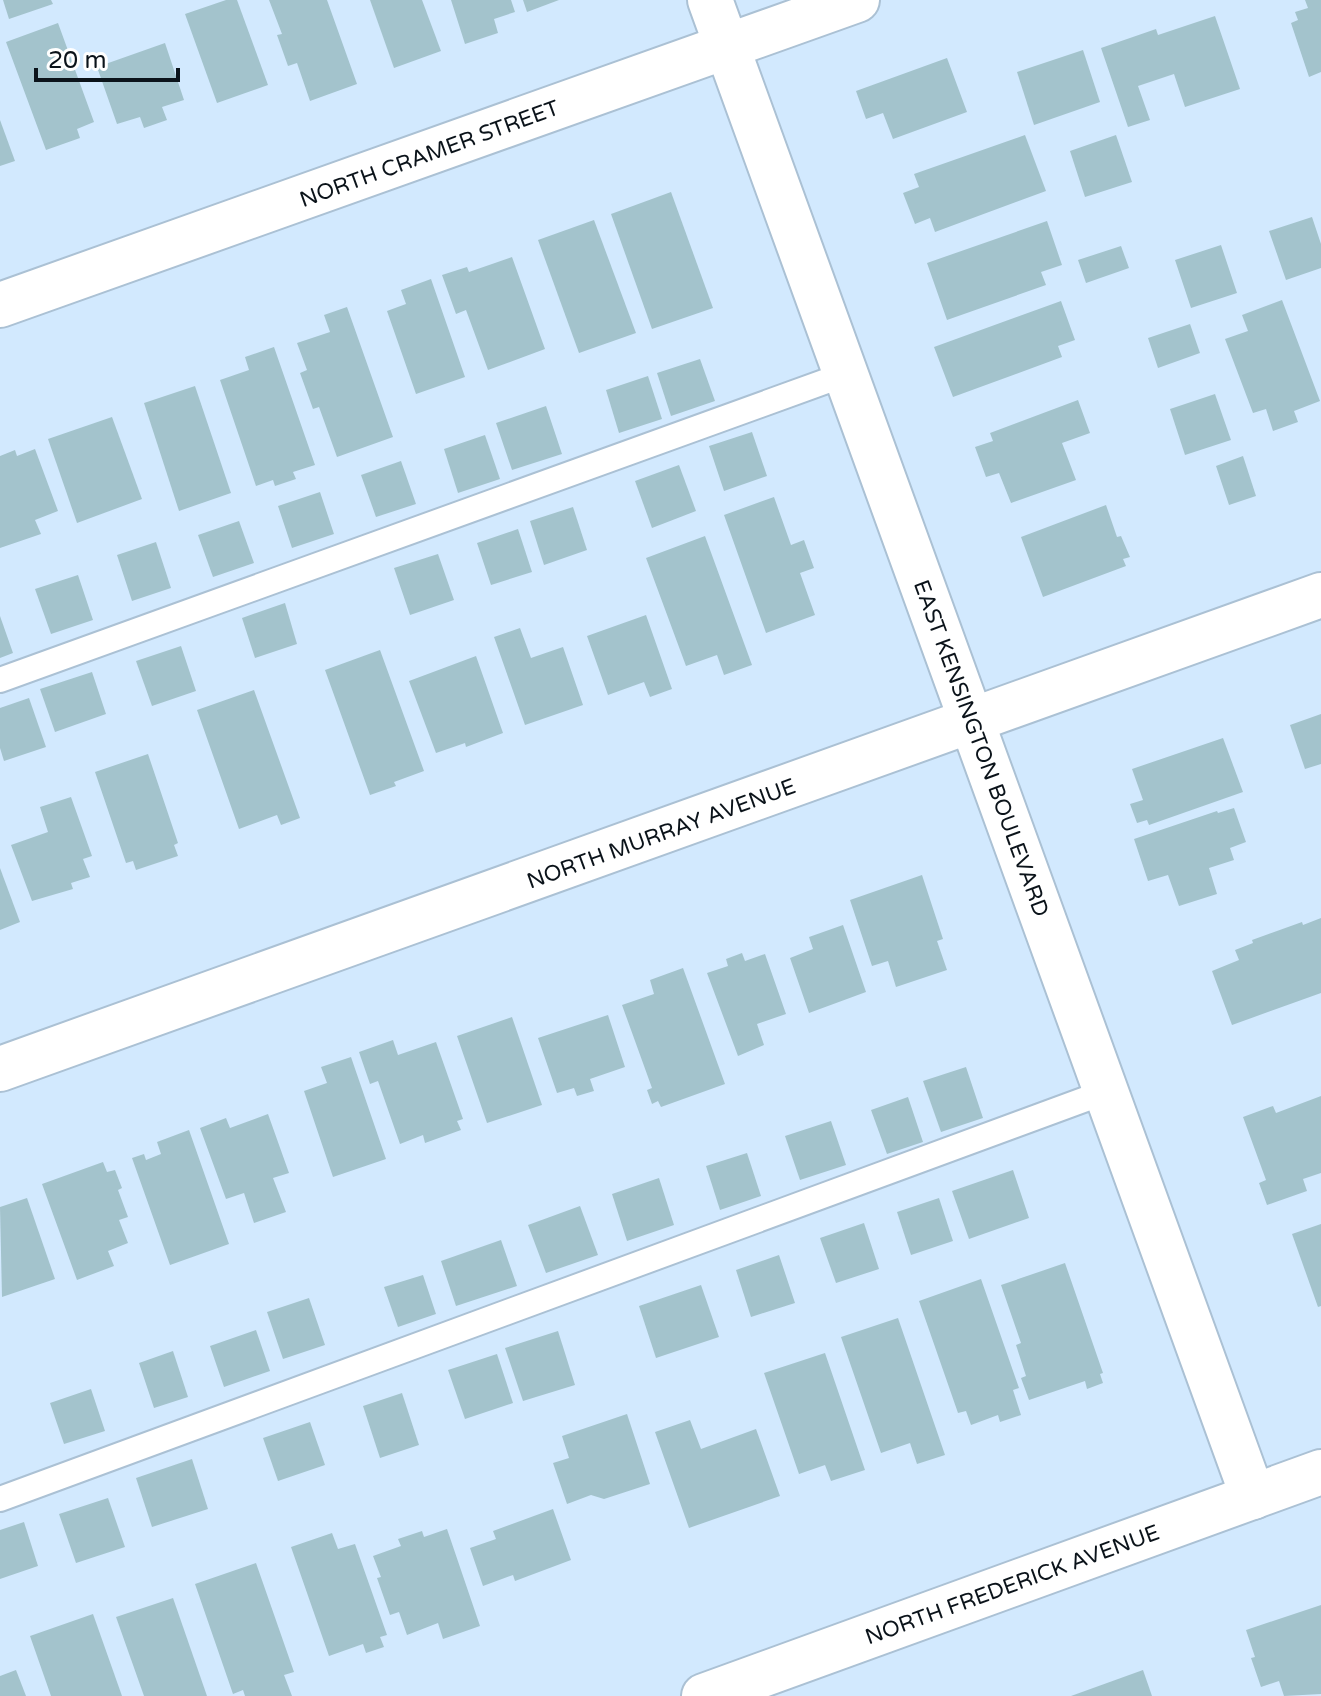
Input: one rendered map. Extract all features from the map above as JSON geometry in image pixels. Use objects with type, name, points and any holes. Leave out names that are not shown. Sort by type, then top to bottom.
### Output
[{"type":"street","name":"EAST KENSINGTON BOULEVARD","points":[[710,0],[1253,1497]]},
{"type":"street","name":"NORTH CRAMER STREET","points":[[0,305],[857,0]]},
{"type":"street","name":"NORTH MURRAY AVENUE","points":[[0,1069],[1321,595]]},
{"type":"street","name":"NORTH FREDERICK AVENUE","points":[[704,1696],[1321,1472]]},
{"type":"lane","points":[[0,680],[846,374]]},
{"type":"lane","points":[[0,1499],[1105,1092]]},
{"type":"building","points":[[3,0],[51,0],[53,4],[9,19]]},
{"type":"building","points":[[226,0],[237,0],[268,85],[217,103],[185,14]]},
{"type":"building","points":[[269,0],[327,0],[357,84],[310,101],[297,63],[288,66],[277,35],[282,34]]},
{"type":"building","points":[[370,0],[422,0],[441,51],[394,68]]},
{"type":"building","points":[[451,0],[511,0],[515,12],[494,19],[498,33],[465,44]]},
{"type":"building","points":[[523,0],[559,0],[527,12]]},
{"type":"building","points":[[1305,0],[1321,0],[1321,72],[1309,77],[1291,23],[1298,20],[1295,12],[1308,8]]},
{"type":"building","points":[[1215,16],[1240,89],[1185,107],[1174,74],[1138,86],[1150,120],[1128,127],[1101,48],[1156,29],[1158,35]]},
{"type":"building","points":[[58,23],[94,122],[77,129],[80,138],[46,150],[6,42]]},
{"type":"building","points":[[165,43],[184,100],[162,107],[167,120],[144,128],[140,117],[117,124],[97,67]]},
{"type":"building","points":[[1083,50],[1100,102],[1034,125],[1017,72]]},
{"type":"building","points":[[947,58],[967,112],[893,139],[883,113],[866,119],[856,91]]},
{"type":"building","points":[[0,120],[15,161],[0,166]]},
{"type":"building","points":[[1025,135],[1046,191],[935,232],[930,218],[915,224],[903,193],[919,187],[914,174]]},
{"type":"building","points":[[1116,135],[1132,182],[1085,197],[1070,151]]},
{"type":"building","points":[[671,192],[713,308],[652,329],[611,214]]},
{"type":"building","points":[[1312,217],[1321,244],[1321,268],[1286,280],[1269,231]]},
{"type":"building","points":[[594,220],[636,333],[579,353],[538,240]]},
{"type":"building","points":[[1047,221],[1062,265],[1041,272],[1046,285],[947,320],[927,263]]},
{"type":"building","points":[[1221,245],[1237,293],[1191,308],[1175,260]]},
{"type":"building","points":[[1121,246],[1129,268],[1086,283],[1078,260]]},
{"type":"building","points":[[512,257],[545,349],[488,370],[466,310],[456,314],[442,275],[467,267],[469,272]]},
{"type":"building","points":[[431,279],[465,377],[416,394],[387,311],[406,304],[401,290]]},
{"type":"building","points":[[1282,300],[1320,401],[1294,411],[1298,422],[1273,431],[1266,409],[1253,413],[1225,339],[1248,331],[1242,315]]},
{"type":"building","points":[[1061,301],[1075,340],[1058,346],[1062,357],[953,397],[934,347]]},
{"type":"building","points":[[347,307],[393,437],[337,457],[319,407],[313,409],[300,373],[307,370],[297,343],[330,332],[324,315]]},
{"type":"building","points":[[1190,324],[1200,353],[1158,368],[1148,338]]},
{"type":"building","points":[[274,347],[315,465],[293,472],[296,479],[275,486],[273,480],[256,486],[220,380],[249,370],[245,357]]},
{"type":"building","points":[[700,359],[715,401],[671,416],[657,373]]},
{"type":"building","points":[[648,376],[662,419],[619,433],[606,390]]},
{"type":"building","points":[[195,386],[231,493],[179,511],[144,403]]},
{"type":"building","points":[[1215,394],[1231,440],[1185,455],[1170,409]]},
{"type":"building","points":[[1078,400],[1090,433],[1062,443],[1076,480],[1011,503],[999,473],[986,477],[975,447],[993,441],[990,433]]},
{"type":"building","points":[[546,406],[562,454],[512,470],[496,423]]},
{"type":"building","points":[[112,417],[142,499],[77,523],[48,439]]},
{"type":"building","points":[[752,432],[767,476],[724,491],[709,446]]},
{"type":"building","points":[[485,435],[500,479],[458,493],[444,449]]},
{"type":"building","points":[[35,449],[58,511],[35,520],[41,534],[0,548],[0,456],[15,450],[17,456]]},
{"type":"building","points":[[1243,456],[1256,496],[1229,505],[1216,466]]},
{"type":"building","points":[[401,461],[416,504],[376,517],[361,475]]},
{"type":"building","points":[[679,465],[696,511],[652,528],[635,481]]},
{"type":"building","points":[[320,492],[334,534],[292,548],[278,506]]},
{"type":"building","points":[[774,497],[791,545],[804,540],[814,568],[800,573],[815,615],[766,633],[724,515]]},
{"type":"building","points":[[1106,505],[1117,537],[1121,536],[1130,557],[1123,559],[1126,566],[1043,597],[1021,537]]},
{"type":"building","points":[[573,507],[587,550],[544,565],[530,521]]},
{"type":"building","points":[[239,521],[254,563],[213,577],[198,535]]},
{"type":"building","points":[[518,529],[532,572],[491,585],[477,543]]},
{"type":"building","points":[[705,536],[752,665],[724,675],[717,655],[686,666],[646,558]]},
{"type":"building","points":[[156,542],[171,588],[132,601],[117,555]]},
{"type":"building","points":[[438,554],[454,600],[410,615],[394,568]]},
{"type":"building","points":[[78,575],[93,620],[51,634],[35,589]]},
{"type":"building","points":[[285,603],[297,644],[255,658],[242,618]]},
{"type":"building","points":[[646,615],[672,689],[650,697],[644,682],[608,695],[587,636]]},
{"type":"building","points":[[0,616],[13,653],[0,658]]},
{"type":"building","points":[[520,628],[531,658],[563,647],[583,705],[525,725],[494,637]]},
{"type":"building","points":[[181,646],[196,691],[152,706],[136,661]]},
{"type":"building","points":[[380,650],[424,771],[370,795],[325,670]]},
{"type":"building","points":[[476,656],[503,733],[466,747],[465,743],[436,753],[409,681]]},
{"type":"building","points":[[92,672],[106,714],[55,732],[40,689]]},
{"type":"building","points":[[254,690],[300,818],[281,825],[277,815],[239,829],[197,710]]},
{"type":"building","points":[[29,698],[46,747],[4,761],[0,748],[0,708]]},
{"type":"building","points":[[1321,714],[1321,764],[1305,769],[1290,725]]},
{"type":"building","points":[[1223,738],[1243,792],[1149,825],[1147,820],[1137,823],[1130,804],[1143,800],[1132,769]]},
{"type":"building","points":[[148,754],[178,843],[174,845],[178,856],[136,870],[133,861],[126,863],[95,772]]},
{"type":"building","points":[[71,797],[92,856],[83,859],[90,877],[71,883],[73,889],[32,901],[11,845],[48,832],[40,807]]},
{"type":"building","points":[[1234,808],[1246,842],[1230,848],[1234,860],[1209,868],[1217,894],[1179,906],[1168,875],[1148,881],[1134,839]]},
{"type":"building","points":[[0,868],[20,922],[0,930]]},
{"type":"building","points":[[922,875],[943,939],[937,941],[947,970],[896,987],[888,961],[872,966],[850,900]]},
{"type":"building","points":[[1321,918],[1321,993],[1232,1025],[1212,971],[1239,960],[1235,950],[1253,943],[1252,940]]},
{"type":"building","points":[[843,925],[866,992],[809,1013],[790,958],[813,949],[809,937]]},
{"type":"building","points":[[742,953],[745,961],[765,954],[786,1014],[757,1024],[764,1045],[738,1056],[707,973],[728,966],[726,959]]},
{"type":"building","points":[[683,968],[725,1084],[661,1107],[658,1101],[652,1104],[647,1090],[652,1088],[622,1005],[654,994],[650,980]]},
{"type":"building","points":[[608,1015],[625,1067],[590,1079],[594,1091],[577,1096],[574,1088],[557,1093],[538,1038]]},
{"type":"building","points":[[512,1017],[542,1105],[487,1123],[457,1036]]},
{"type":"building","points":[[393,1040],[398,1055],[436,1042],[463,1119],[457,1121],[461,1130],[425,1143],[423,1135],[400,1144],[378,1081],[370,1084],[359,1052]]},
{"type":"building","points":[[351,1057],[386,1159],[333,1177],[304,1091],[327,1083],[321,1067]]},
{"type":"building","points":[[966,1067],[983,1118],[941,1132],[923,1081]]},
{"type":"building","points":[[1321,1096],[1321,1173],[1303,1179],[1307,1191],[1267,1205],[1259,1183],[1266,1180],[1243,1117],[1273,1106],[1276,1113]]},
{"type":"building","points":[[908,1097],[923,1142],[887,1154],[871,1110]]},
{"type":"building","points":[[268,1114],[289,1173],[273,1178],[286,1212],[254,1223],[244,1193],[226,1199],[200,1128],[226,1118],[230,1128]]},
{"type":"building","points":[[831,1121],[846,1165],[800,1180],[785,1136]]},
{"type":"building","points":[[189,1130],[229,1244],[170,1265],[132,1158],[144,1154],[146,1160],[161,1154],[157,1142]]},
{"type":"building","points":[[747,1153],[761,1196],[720,1210],[706,1166]]},
{"type":"building","points":[[103,1162],[107,1172],[115,1170],[122,1188],[118,1190],[128,1217],[119,1220],[128,1243],[108,1251],[114,1266],[77,1280],[42,1184]]},
{"type":"building","points":[[1013,1170],[1029,1218],[969,1239],[952,1191]]},
{"type":"building","points":[[659,1178],[674,1225],[627,1241],[612,1194]]},
{"type":"building","points":[[27,1198],[55,1279],[2,1297],[0,1207]]},
{"type":"building","points":[[939,1198],[953,1241],[911,1255],[897,1212]]},
{"type":"building","points":[[580,1206],[598,1255],[546,1273],[528,1225]]},
{"type":"building","points":[[864,1223],[879,1269],[836,1283],[820,1238]]},
{"type":"building","points":[[1321,1224],[1321,1306],[1318,1307],[1292,1234]]},
{"type":"building","points":[[501,1240],[517,1286],[456,1306],[441,1261]]},
{"type":"building","points":[[779,1255],[795,1303],[751,1317],[736,1270]]},
{"type":"building","points":[[1065,1263],[1103,1373],[1100,1374],[1103,1383],[1087,1389],[1085,1381],[1029,1400],[1021,1378],[1026,1376],[1016,1345],[1021,1343],[1001,1285]]},
{"type":"building","points":[[423,1275],[436,1314],[398,1327],[384,1287]]},
{"type":"building","points":[[981,1279],[1019,1388],[1013,1390],[1021,1415],[1000,1422],[998,1415],[971,1425],[966,1411],[958,1413],[919,1301]]},
{"type":"building","points":[[701,1285],[719,1337],[656,1358],[639,1306]]},
{"type":"building","points":[[309,1298],[325,1345],[283,1359],[267,1312]]},
{"type":"building","points":[[898,1318],[945,1455],[917,1464],[910,1443],[881,1453],[841,1337]]},
{"type":"building","points":[[256,1330],[270,1371],[224,1387],[210,1346]]},
{"type":"building","points":[[558,1331],[575,1385],[523,1401],[505,1348]]},
{"type":"building","points":[[173,1351],[188,1397],[154,1408],[139,1363]]},
{"type":"building","points":[[825,1353],[865,1470],[831,1481],[825,1465],[799,1474],[764,1373]]},
{"type":"building","points":[[497,1354],[513,1403],[465,1419],[448,1370]]},
{"type":"building","points":[[91,1389],[105,1431],[64,1444],[50,1403]]},
{"type":"building","points":[[402,1393],[419,1445],[380,1458],[363,1406]]},
{"type":"building","points":[[627,1414],[650,1484],[604,1499],[591,1495],[567,1504],[553,1463],[569,1458],[562,1436]]},
{"type":"building","points":[[690,1420],[701,1449],[756,1429],[780,1496],[689,1528],[655,1432]]},
{"type":"building","points":[[310,1422],[325,1465],[278,1481],[263,1438]]},
{"type":"building","points":[[192,1459],[208,1509],[152,1527],[136,1478]]},
{"type":"building","points":[[108,1498],[125,1547],[76,1563],[59,1514]]},
{"type":"building","points":[[553,1509],[571,1560],[515,1581],[513,1575],[483,1586],[470,1548],[496,1539],[493,1531]]},
{"type":"building","points":[[24,1522],[38,1566],[0,1579],[0,1530]]},
{"type":"building","points":[[447,1529],[480,1626],[443,1639],[438,1623],[407,1635],[399,1612],[390,1615],[373,1556],[401,1546],[398,1539],[422,1531],[424,1537]]},
{"type":"building","points":[[332,1533],[338,1549],[355,1544],[387,1635],[380,1637],[384,1647],[366,1653],[363,1644],[329,1656],[291,1547]]},
{"type":"building","points":[[256,1563],[294,1672],[284,1675],[292,1696],[245,1696],[243,1690],[233,1694],[195,1584]]},
{"type":"building","points":[[173,1598],[207,1696],[144,1696],[116,1617]]},
{"type":"building","points":[[1321,1605],[1321,1694],[1284,1696],[1279,1681],[1261,1687],[1246,1630]]},
{"type":"building","points":[[93,1614],[122,1696],[51,1696],[30,1636]]},
{"type":"building","points":[[16,1670],[26,1696],[0,1696],[0,1676]]},
{"type":"building","points":[[1143,1670],[1152,1696],[1071,1696]]}]
